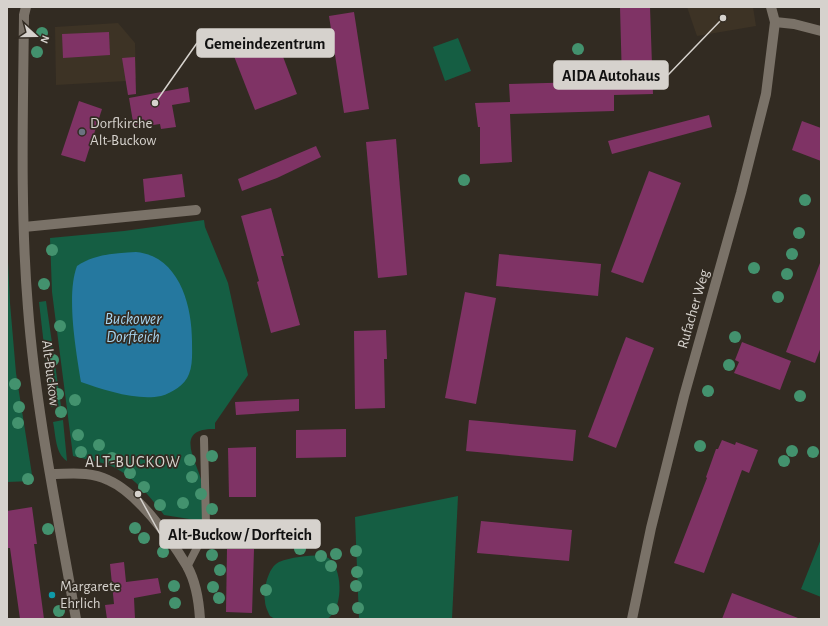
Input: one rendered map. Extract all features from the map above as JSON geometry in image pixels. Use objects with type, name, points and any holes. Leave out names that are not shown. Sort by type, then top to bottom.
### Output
[{"type":"street","name":"Rufacher Weg","points":[[632,619],[651,528],[684,396],[762,114],[775,22],[771,7]]},
{"type":"street","name":"Alt-Buckow","points":[[23,10],[24,227],[33,362],[76,619]]},
{"type":"street","points":[[775,22],[794,24],[821,31]]},
{"type":"street","points":[[24,227],[196,210]]},
{"type":"street","points":[[51,474],[87,474],[107,479],[126,490],[150,515],[187,567],[196,593],[200,619]]},
{"type":"lane","points":[[187,567],[203,536],[206,525],[204,439]]},
{"type":"shaded area","points":[[687,7],[753,7],[756,26],[697,36]]},
{"type":"shaded area","points":[[118,23],[135,43],[136,78],[126,81],[56,85],[55,27]]},
{"type":"green space","points":[[458,38],[471,71],[445,81],[433,47]]},
{"type":"green space","points":[[204,220],[205,227],[228,283],[248,375],[215,423],[215,429],[202,430],[194,434],[191,441],[193,458],[202,484],[202,521],[164,515],[139,485],[123,473],[106,464],[73,456],[52,292],[50,238],[124,231]]},
{"type":"green space","points":[[7,241],[10,303],[16,373],[33,481],[7,482]]},
{"type":"green space","points":[[46,301],[61,406],[51,407],[39,302]]},
{"type":"green space","points":[[63,420],[67,461],[60,454],[58,449],[53,422]]},
{"type":"green space","points":[[458,496],[452,619],[359,619],[355,517]]},
{"type":"green space","points":[[821,539],[821,597],[801,589]]},
{"type":"green space","points":[[320,555],[331,560],[338,573],[340,591],[336,608],[332,614],[327,619],[275,619],[270,616],[266,605],[265,591],[267,579],[275,565],[289,559]]},
{"type":"water","name":"Buckower Dorfteich","points":[[136,252],[151,255],[173,272],[186,298],[189,312],[192,354],[189,374],[178,388],[161,396],[131,396],[81,382],[72,307],[72,292],[77,266],[98,257]]},
{"type":"building","points":[[620,7],[650,7],[653,94],[614,95],[614,111],[510,114],[512,162],[480,164],[480,127],[478,127],[475,103],[510,102],[509,84],[622,81]]},
{"type":"building","points":[[354,12],[369,109],[344,113],[329,16]]},
{"type":"building","points":[[273,30],[297,94],[255,110],[230,46]]},
{"type":"building","points":[[109,32],[110,55],[63,58],[62,34]]},
{"type":"building","points":[[135,57],[136,94],[128,95],[122,58]]},
{"type":"building","points":[[188,87],[190,102],[172,105],[176,127],[161,129],[160,124],[134,128],[129,98]]},
{"type":"building","name":"Dorfkirche Alt-Buckow","points":[[79,101],[102,109],[85,162],[61,155]]},
{"type":"building","points":[[709,115],[712,127],[612,154],[608,141]]},
{"type":"building","points":[[802,121],[821,128],[821,161],[792,150]]},
{"type":"building","points":[[396,139],[407,275],[378,278],[366,142]]},
{"type":"building","points":[[316,146],[321,157],[277,178],[242,191],[238,179]]},
{"type":"building","points":[[649,171],[681,183],[643,283],[611,272]]},
{"type":"building","points":[[182,174],[185,197],[145,202],[143,179]]},
{"type":"building","points":[[271,208],[284,256],[281,256],[300,325],[271,333],[257,282],[259,281],[241,216]]},
{"type":"building","points":[[499,254],[601,264],[598,296],[496,286]]},
{"type":"building","points":[[820,263],[821,347],[815,363],[786,352]]},
{"type":"building","points":[[465,292],[496,298],[476,404],[445,398]]},
{"type":"building","points":[[386,330],[387,359],[384,359],[385,408],[355,409],[354,331]]},
{"type":"building","points":[[626,337],[654,348],[616,448],[588,437]]},
{"type":"building","points":[[742,342],[791,361],[780,390],[734,373],[739,362],[735,360]]},
{"type":"building","points":[[299,399],[299,411],[236,415],[235,402]]},
{"type":"building","points":[[469,420],[576,430],[573,461],[466,451]]},
{"type":"building","points":[[346,429],[346,457],[296,458],[296,430]]},
{"type":"building","points":[[722,440],[735,445],[736,442],[758,450],[749,473],[742,470],[704,573],[674,563],[707,478],[706,477],[716,449],[718,449]]},
{"type":"building","points":[[256,447],[256,497],[229,497],[228,448]]},
{"type":"building","points":[[32,507],[37,544],[34,544],[44,619],[20,619],[10,548],[7,548],[7,511]]},
{"type":"building","points":[[481,521],[572,530],[569,561],[477,553]]},
{"type":"building","points":[[227,549],[254,549],[252,613],[226,612]]},
{"type":"building","points":[[124,562],[126,582],[158,578],[161,593],[134,598],[135,619],[107,619],[105,605],[114,604],[110,564]]},
{"type":"building","points":[[732,593],[798,618],[722,619]]},
{"type":"place","name":"AIDA Autohaus","points":[[723,18]]},
{"type":"place","name":"Gemeindezentrum","points":[[155,103]]},
{"type":"place","name":"Dorfkirche Alt-Buckow","points":[[82,132]]},
{"type":"place","name":"Alt-Buckow / Dorfteich","points":[[138,494]]},
{"type":"place","name":"Margarete Ehrlich","points":[[52,595]]},
{"type":"district","name":"ALT-BUCKOW","points":[[133,461]]}]
